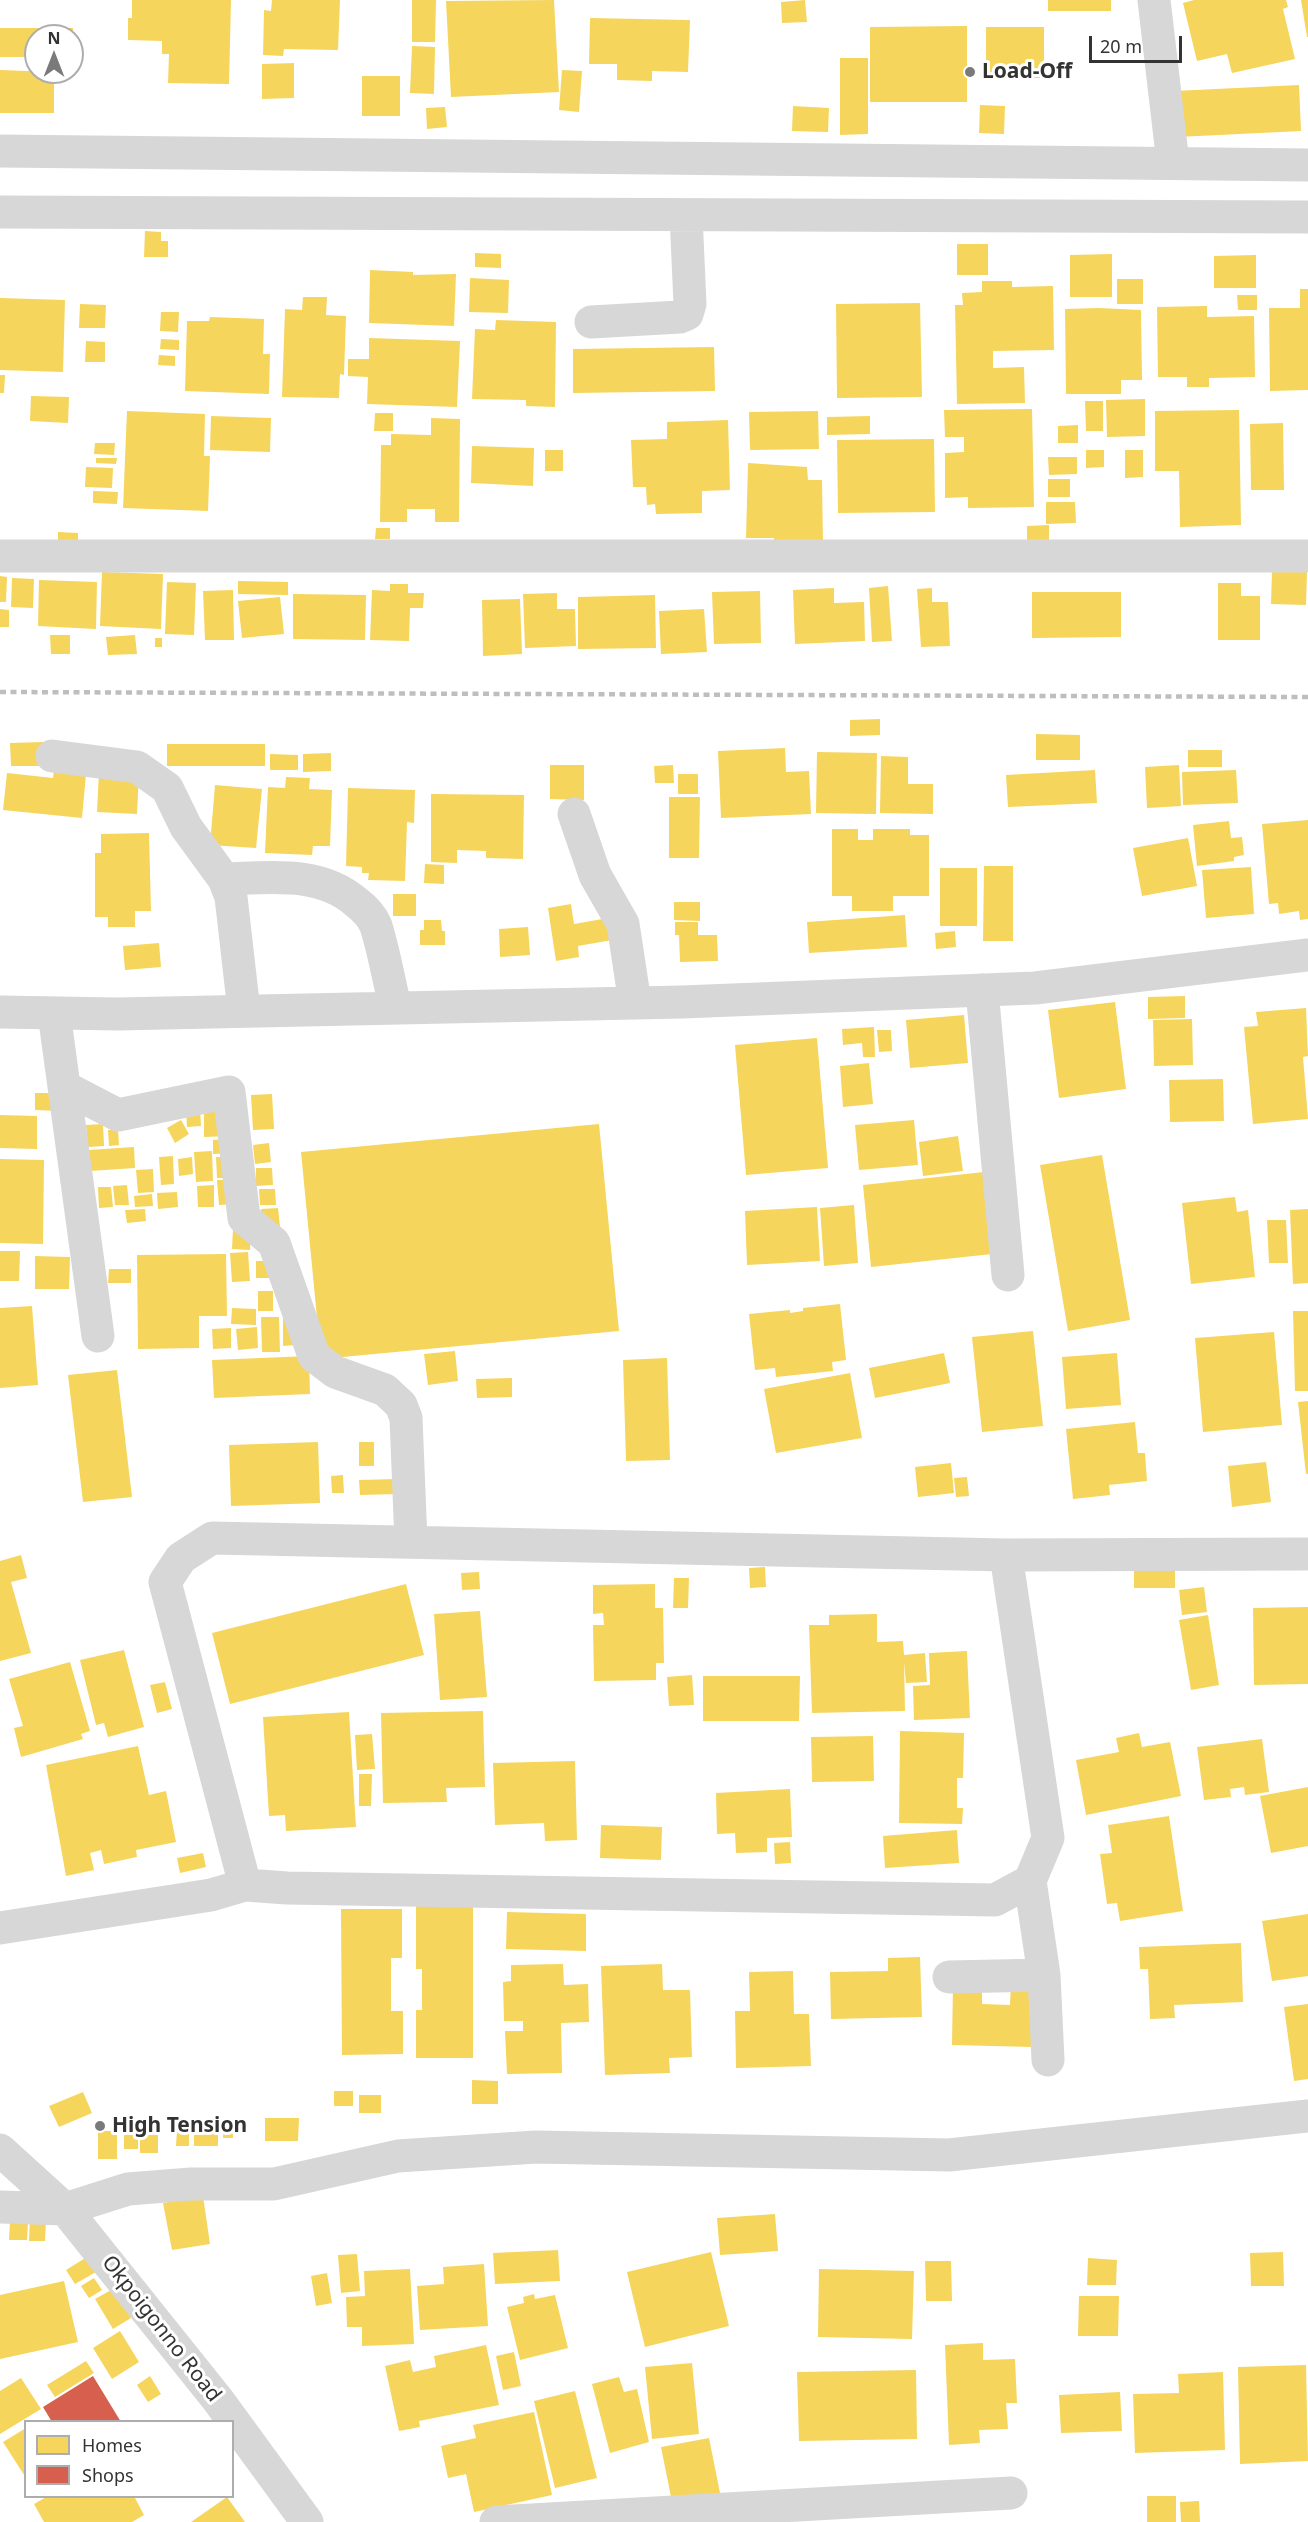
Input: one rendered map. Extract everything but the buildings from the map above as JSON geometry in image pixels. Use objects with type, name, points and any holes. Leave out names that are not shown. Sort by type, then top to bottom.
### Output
[{"type":"street","points":[[1154,0],[1173,163]]},
{"type":"street","points":[[0,151],[1308,165]]},
{"type":"street","points":[[0,212],[1308,217]]},
{"type":"street","points":[[591,322],[680,317],[687,314],[690,304],[686,215]]},
{"type":"street","points":[[0,556],[1308,556]]},
{"type":"street","points":[[52,756],[137,767],[167,788],[186,827],[224,879],[231,897],[244,1011]]},
{"type":"street","points":[[574,814],[595,874],[622,924],[635,1003]]},
{"type":"street","points":[[224,879],[300,878],[333,886],[350,897],[365,910],[375,924],[395,1007]]},
{"type":"street","points":[[0,1012],[244,1011],[635,1003],[1035,988],[1308,955]]},
{"type":"street","points":[[982,990],[1008,1275]]},
{"type":"street","points":[[54,1013],[98,1336]]},
{"type":"street","points":[[64,1087],[118,1115],[229,1092],[244,1218],[274,1243],[314,1356],[335,1372],[385,1390],[401,1405],[406,1418],[411,1542]]},
{"type":"street","points":[[245,1885],[165,1582],[182,1558],[212,1538],[1006,1555],[1308,1554]]},
{"type":"street","points":[[1006,1555],[1048,1838],[1030,1881],[1044,1975],[1048,2060]]},
{"type":"street","points":[[0,1928],[211,1895],[245,1885],[299,1889],[995,1900],[1030,1881]]},
{"type":"street","points":[[949,1977],[1044,1975]]},
{"type":"street","points":[[0,2207],[65,2209],[128,2189],[191,2184],[274,2184],[409,2156],[536,2147],[949,2156],[1308,2116]]},
{"type":"street","name":"Okpoigonno Road","points":[[0,2150],[65,2209],[233,2420]]},
{"type":"street","name":"Okpoigonno Road","points":[[234,2422],[307,2522]]},
{"type":"street","points":[[496,2522],[1011,2493]]},
{"type":"railway","points":[[0,692],[1308,697]]},
{"type":"place","name":"Load-Off","points":[[970,72]]},
{"type":"place","name":"High Tension","points":[[100,2126]]}]
